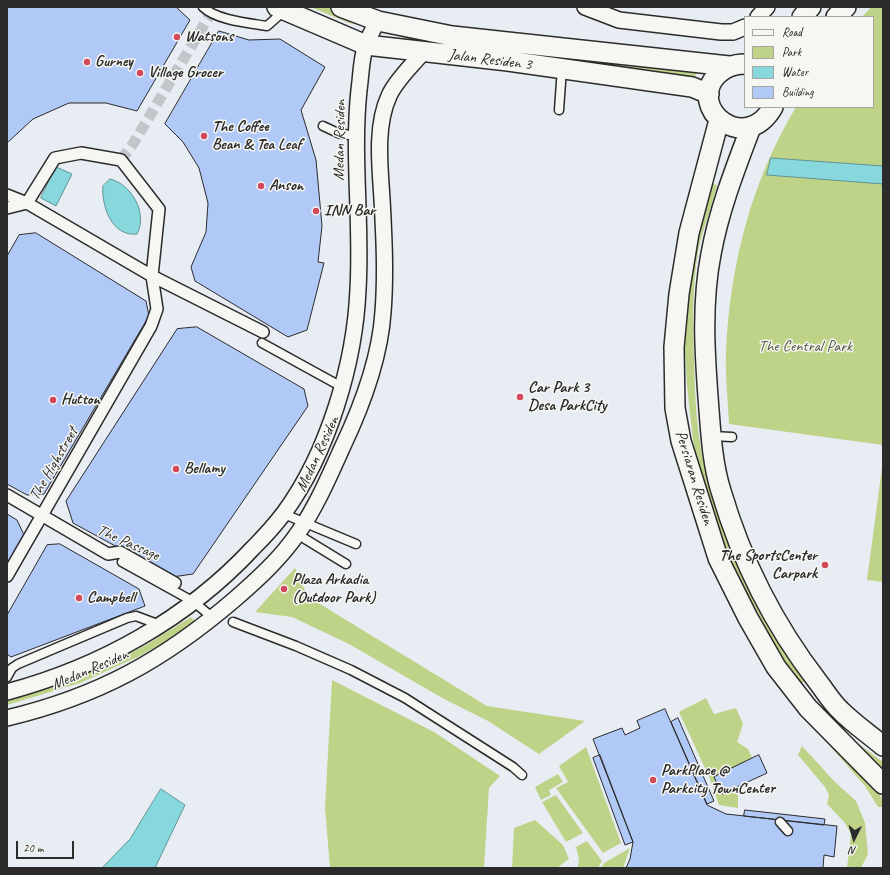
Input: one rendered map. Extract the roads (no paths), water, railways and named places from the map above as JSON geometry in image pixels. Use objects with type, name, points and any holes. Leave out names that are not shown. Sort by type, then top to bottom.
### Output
[{"type":"street","name":"Jalan Residen 3","points":[[341,7],[378,21],[452,36],[737,65]]},
{"type":"street","points":[[585,7],[619,20],[733,32],[744,26]]},
{"type":"street","points":[[759,16],[767,7]]},
{"type":"street","points":[[803,16],[811,7]]},
{"type":"street","points":[[837,16],[846,7]]},
{"type":"street","name":"Jalan Residen 3","points":[[281,9],[366,45],[562,68],[692,87],[709,94]]},
{"type":"street","name":"Medan Residen","points":[[7,692],[74,671],[124,647],[161,625],[194,602],[243,559],[284,514],[310,471],[326,435],[342,387],[351,345],[358,291],[355,136],[362,59],[366,45],[378,21]]},
{"type":"street","name":"Medan Residen","points":[[7,718],[51,706],[94,691],[134,672],[171,649],[213,618],[258,579],[301,528],[353,425],[379,345],[383,314],[385,271],[380,154],[383,111],[389,94],[423,52]]},
{"type":"street","points":[[737,65],[715,77],[709,94],[710,103],[719,120],[734,128],[751,127],[761,123],[772,108]]},
{"type":"street","name":"Persiaran Residen","points":[[719,120],[689,233],[679,294],[674,354],[675,408],[681,441],[718,558],[748,618],[776,667],[808,708],[882,786]]},
{"type":"street","name":"Persiaran Residen","points":[[751,127],[729,184],[711,255],[706,304],[705,357],[711,436],[720,490],[737,537],[762,596],[797,654],[840,710],[883,746]]},
{"type":"street","name":"The Highstreet","points":[[7,576],[151,326],[157,309],[152,276],[159,209],[121,160],[82,153],[55,158],[27,203]]},
{"type":"street","points":[[7,195],[27,203],[152,276],[263,337]]},
{"type":"street","points":[[7,208],[27,203]]},
{"type":"street","name":"The Passage","points":[[7,495],[108,554],[120,552],[175,582]]},
{"type":"lane","points":[[202,7],[208,12],[241,22],[266,26],[281,9]]},
{"type":"lane","points":[[559,110],[562,68]]},
{"type":"lane","points":[[323,126],[338,133],[355,136]]},
{"type":"lane","points":[[263,337],[342,387]]},
{"type":"lane","points":[[711,436],[732,438]]},
{"type":"lane","points":[[284,514],[346,564]]},
{"type":"lane","points":[[301,528],[356,544]]},
{"type":"lane","points":[[122,562],[194,602],[213,618]]},
{"type":"lane","points":[[7,677],[12,668],[18,664],[127,618],[141,617],[161,625]]},
{"type":"lane","points":[[233,622],[323,657],[405,698],[513,766],[522,775]]},
{"type":"lane","points":[[780,822],[788,831]]},
{"type":"water","points":[[771,158],[883,166],[883,184],[767,175]]},
{"type":"water","points":[[56,167],[72,174],[56,206],[41,198]]},
{"type":"water","points":[[110,179],[125,187],[136,201],[141,218],[137,234],[128,234],[121,231],[110,219],[106,211],[103,186]]},
{"type":"water","points":[[161,789],[185,805],[155,868],[102,868],[130,839]]},
{"type":"tunnel","points":[[121,160],[133,144],[211,13]]},
{"type":"place","name":"Watsons","points":[[177,37]]},
{"type":"place","name":"Gurney","points":[[87,62]]},
{"type":"place","name":"Village Grocer","points":[[140,73]]},
{"type":"place","name":"The Coffee Bean & Tea Leaf","points":[[204,136]]},
{"type":"place","name":"Anson","points":[[261,186]]},
{"type":"place","name":"INN Bar","points":[[316,211]]},
{"type":"place","name":"Car Park 3 Desa ParkCity","points":[[520,397]]},
{"type":"place","name":"Hutton","points":[[53,400]]},
{"type":"place","name":"Bellamy","points":[[176,469]]},
{"type":"place","name":"The SportsCenter Carpark","points":[[825,565]]},
{"type":"place","name":"Plaza Arkadia (Outdoor Park)","points":[[284,589]]},
{"type":"place","name":"Campbell","points":[[79,598]]},
{"type":"place","name":"ParkPlace @ Parkcity TownCenter","points":[[653,780]]},
{"type":"park label","name":"The Central Park","points":[[805,347]]}]
